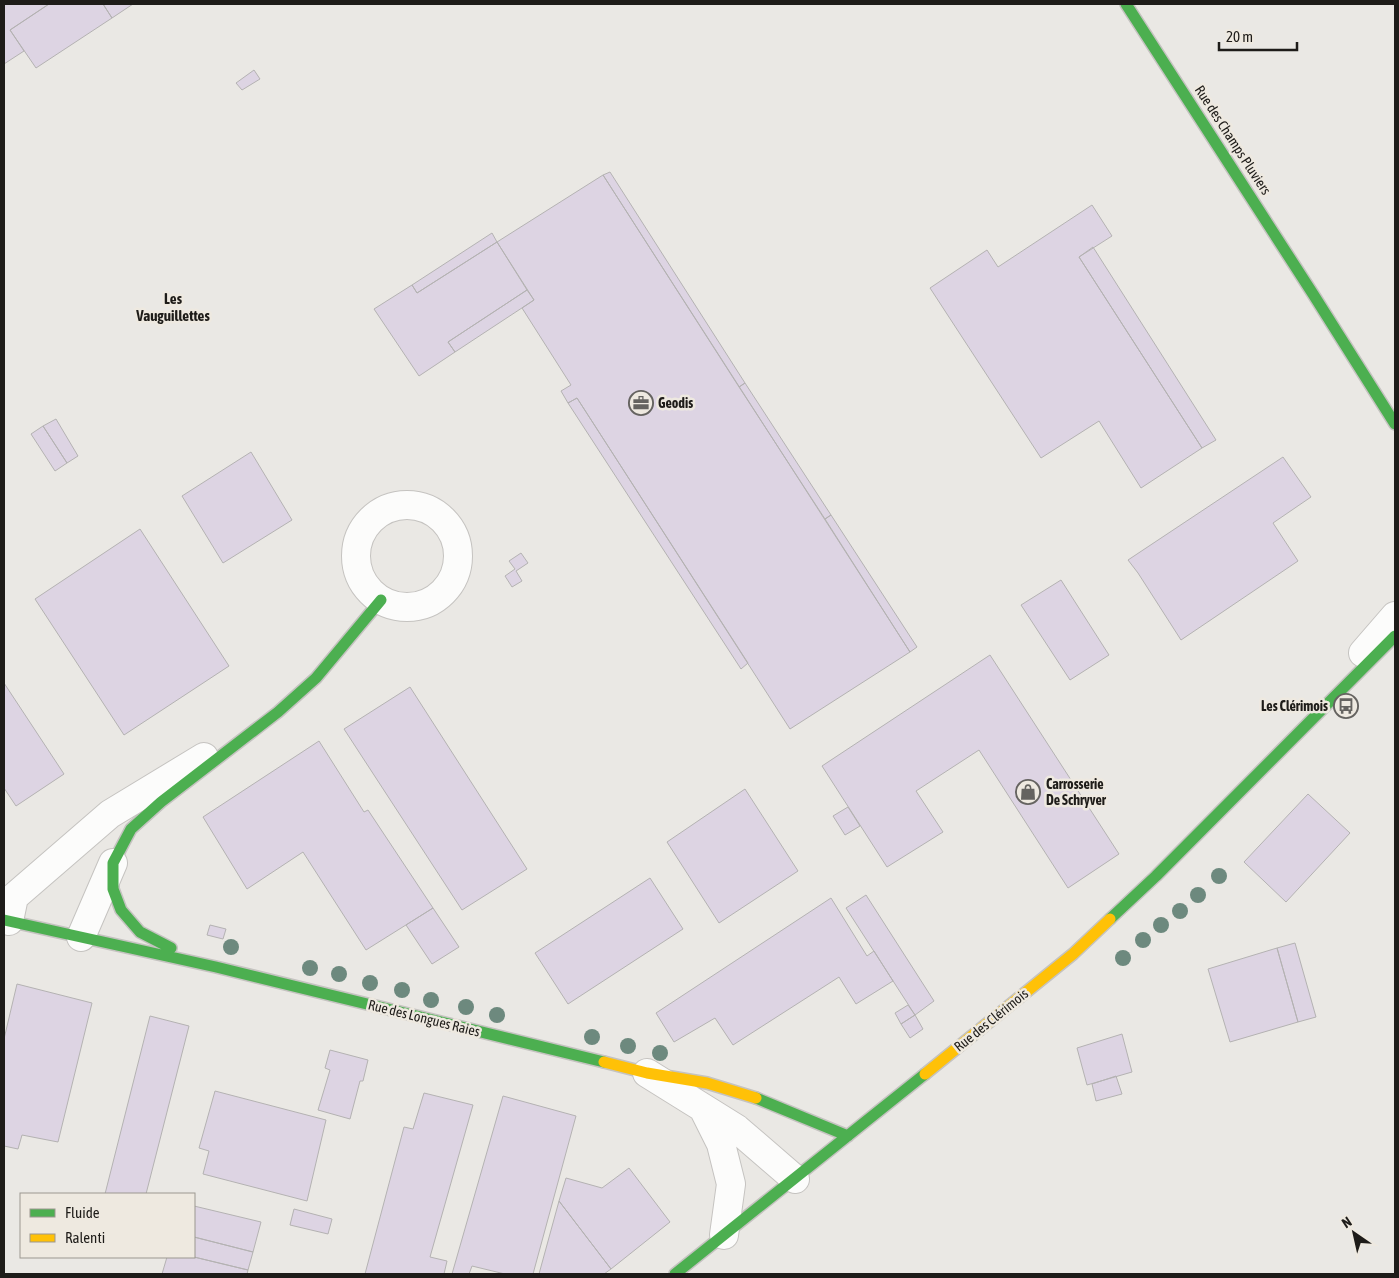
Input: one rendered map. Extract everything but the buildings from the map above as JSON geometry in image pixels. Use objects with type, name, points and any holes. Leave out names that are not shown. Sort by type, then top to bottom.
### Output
[{"type":"street","name":"Rue des Champs Pluviers","points":[[1126,4],[1395,424]]},
{"type":"street","name":"Rue des Champs Pluviers","points":[[1313,294],[1384,384]]},
{"type":"street","name":"Rue des Longues Raies","points":[[81,937],[113,863],[131,829],[161,802],[278,712],[316,678],[381,600]]},
{"type":"street","name":"Rue des Clérimois","points":[[1244,789],[1395,616]]},
{"type":"street","name":"Rue des Clérimois","points":[[675,1274],[1072,954],[1156,876],[1395,636]]},
{"type":"street","name":"Rue des Longues Raies","points":[[278,712],[110,814],[14,897],[6,920],[201,964],[647,1073],[707,1083],[753,1098],[848,1136]]},
{"type":"street","name":"Rue des Longues Raies","points":[[113,863],[113,889],[121,910],[140,932],[201,964]]},
{"type":"street","name":"Rue des Longues Raies","points":[[647,1073],[736,1129],[795,1178]]},
{"type":"street","points":[[704,1110],[721,1144],[730,1184],[724,1235]]},
{"type":"traffic: fast","points":[[1126,4],[1395,424]]},
{"type":"traffic: fast","points":[[171,948],[140,932],[121,910],[113,889],[113,863],[131,829],[161,802],[278,712],[316,678],[381,600]]},
{"type":"traffic: fast","points":[[1110,919],[1156,876],[1395,636]]},
{"type":"traffic: fast","points":[[4,920],[216,967],[604,1062]]},
{"type":"traffic: fast","points":[[675,1274],[925,1074]]},
{"type":"traffic: fast","points":[[756,1098],[848,1136]]},
{"type":"traffic: slow","points":[[925,1074],[1073,954],[1110,919]]},
{"type":"traffic: slow","points":[[604,1062],[647,1073],[707,1083],[756,1098]]},
{"type":"place","name":"Geodis","points":[[641,403]]},
{"type":"place","name":"Les Clérimois","points":[[1346,706]]},
{"type":"place","name":"Carrosserie De Schryver","points":[[1028,792]]},
{"type":"district","name":"Les Vauguillettes","points":[[173,306]]}]
